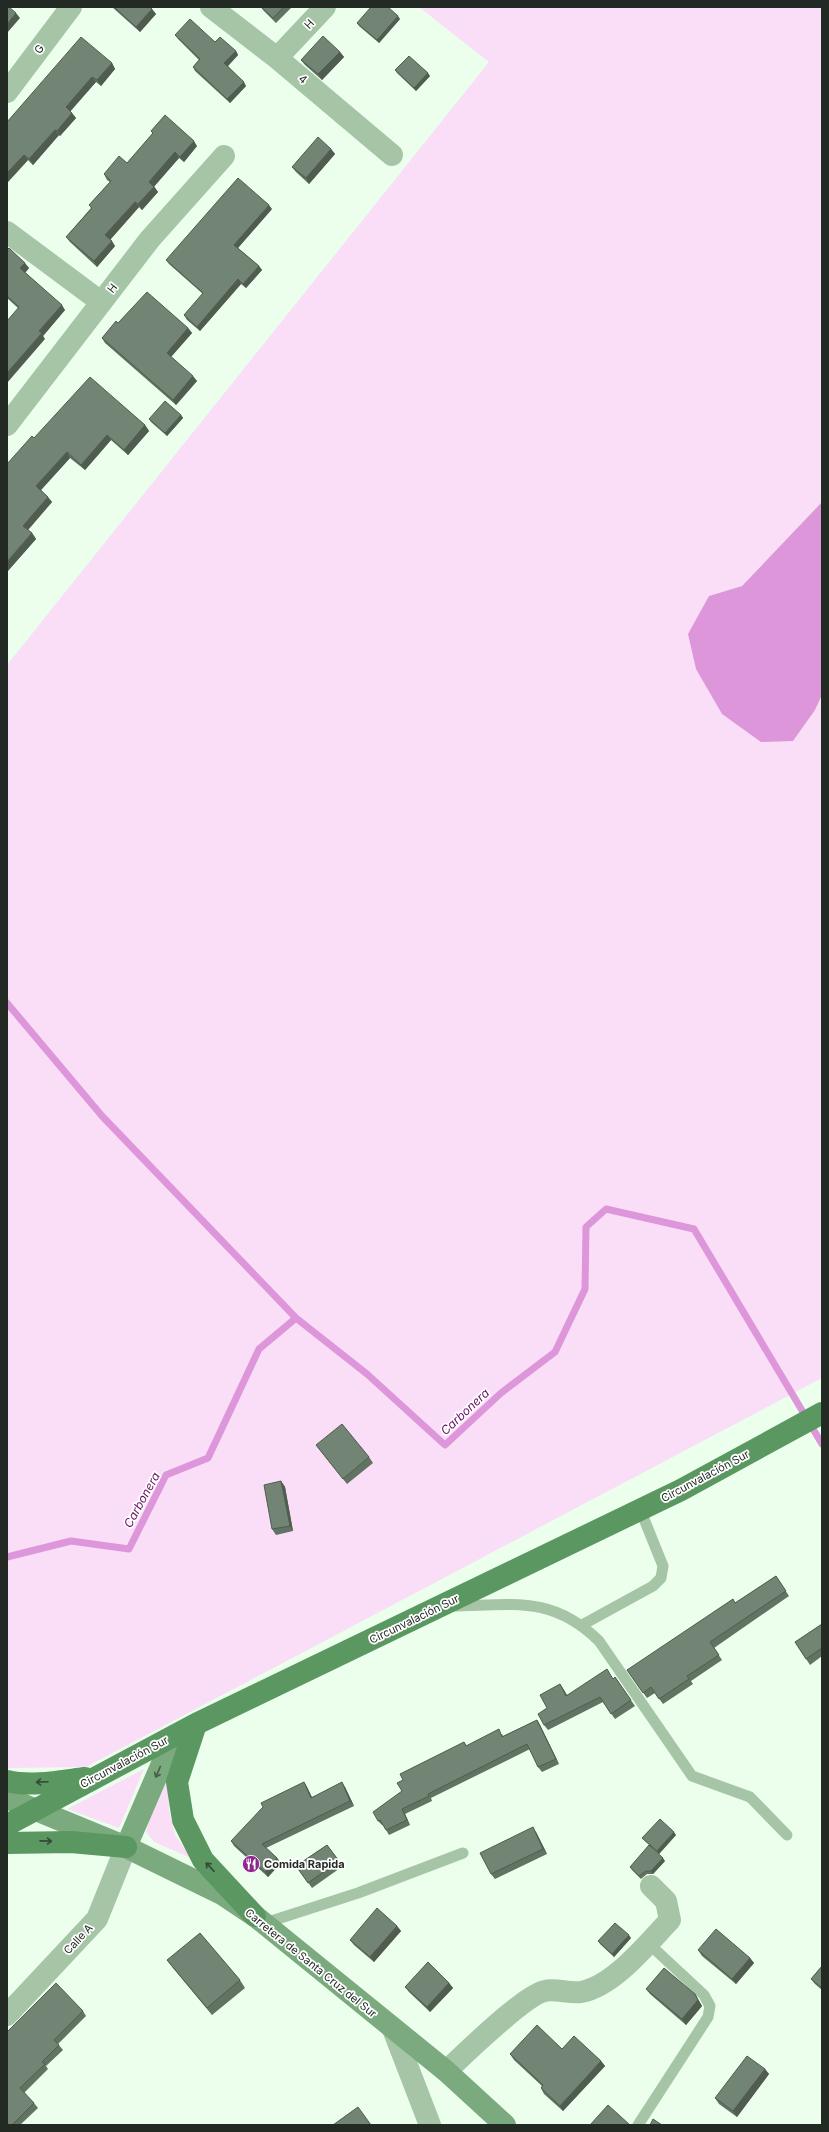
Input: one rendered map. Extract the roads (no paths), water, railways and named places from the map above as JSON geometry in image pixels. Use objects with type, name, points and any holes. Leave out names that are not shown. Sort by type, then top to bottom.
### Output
[{"type":"main road","name":"Circunvalación Sur","points":[[7,1825],[196,1724],[681,1490],[822,1413]]},
{"type":"main road","points":[[196,1724],[177,1782],[183,1820],[203,1860],[260,1920]]},
{"type":"main road","points":[[7,1843],[71,1842],[126,1847],[174,1736]]},
{"type":"main road","points":[[7,1781],[15,1783],[56,1782],[94,1778]]},
{"type":"main road","name":"Carretera de Santa Cruz del Sur","points":[[7,1798],[126,1847],[222,1894],[260,1920],[446,2071],[505,2125]]},
{"type":"street","name":"G","points":[[7,92],[71,7]]},
{"type":"street","name":"4","points":[[211,7],[277,58],[392,155]]},
{"type":"street","name":"H","points":[[277,58],[325,7]]},
{"type":"street","name":"H","points":[[7,425],[150,239],[224,156]]},
{"type":"street","points":[[7,232],[101,302]]},
{"type":"street","name":"Calle A","points":[[7,2015],[97,1919],[126,1847]]},
{"type":"street","points":[[446,2071],[527,2000],[545,1990],[582,1992],[602,1983],[629,1964],[670,1920],[666,1901],[651,1886]]},
{"type":"street","points":[[394,2029],[430,2125]]},
{"type":"lane","points":[[582,1625],[653,1586],[661,1578],[663,1566],[640,1509]]},
{"type":"lane","points":[[440,1606],[533,1605],[553,1610],[582,1625],[599,1641],[692,1776],[750,1796],[787,1835]]},
{"type":"lane","points":[[260,1920],[358,1893],[462,1853]]},
{"type":"lane","points":[[638,2125],[708,2017],[710,2006],[704,1995],[648,1943]]},
{"type":"waterway","points":[[7,1003],[102,1116],[296,1318]]},
{"type":"waterway","name":"Carbonera","points":[[7,1557],[71,1541],[129,1549],[166,1475],[208,1458],[259,1349],[296,1318],[367,1374],[445,1445],[501,1393],[555,1352],[585,1289],[586,1227],[606,1209],[694,1229],[822,1444]]},
{"type":"place","name":"Comida Rapida","points":[[251,1864]]}]
